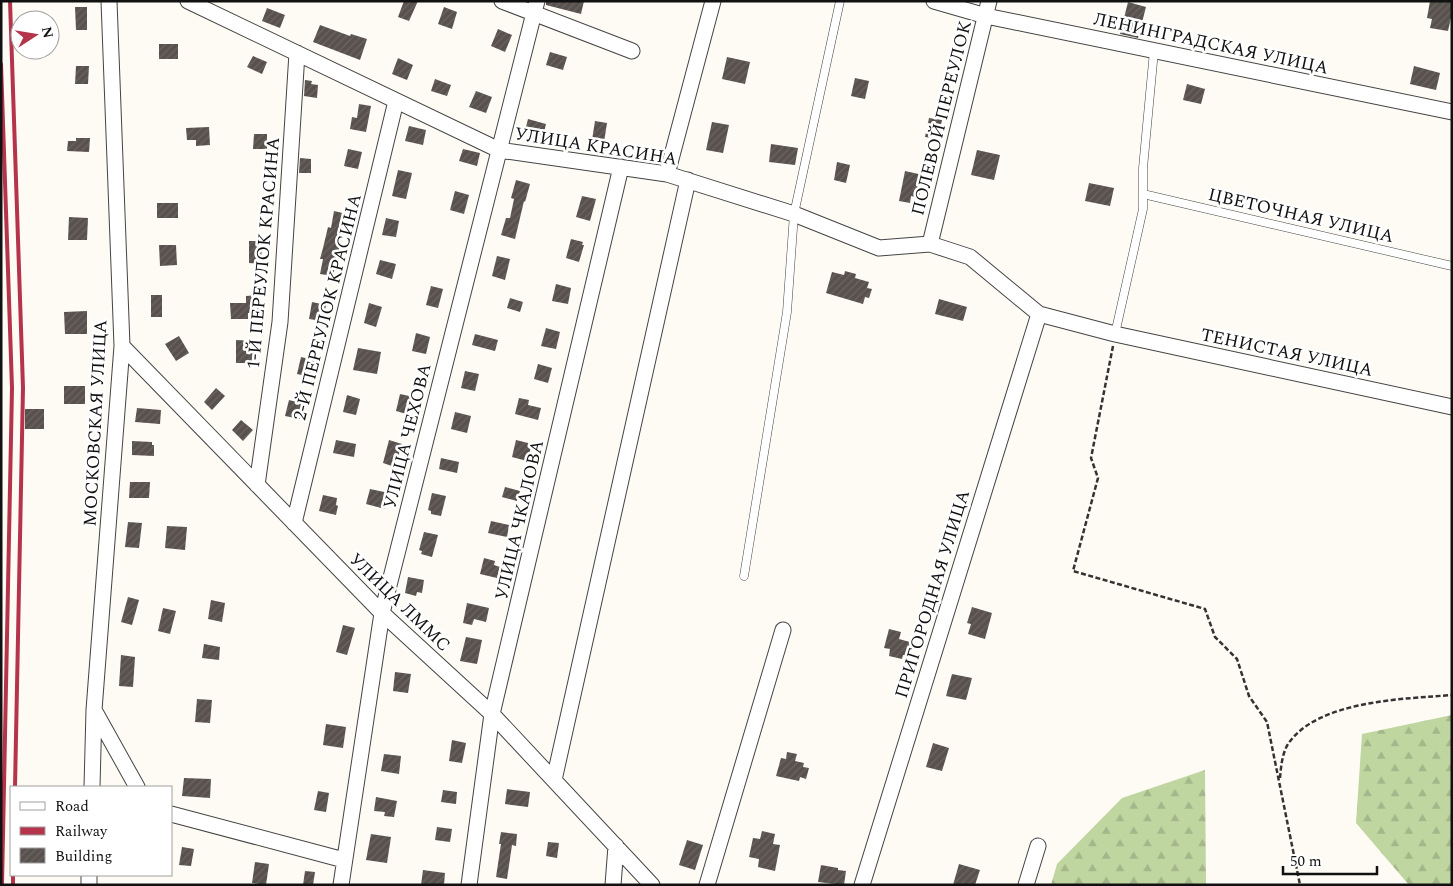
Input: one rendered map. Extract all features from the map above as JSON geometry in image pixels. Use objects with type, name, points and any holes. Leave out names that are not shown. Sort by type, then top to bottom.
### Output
[{"type":"street","name":"МОСКОВСКАЯ УЛИЦА","points":[[92,786],[94,710],[122,346],[109,1]]},
{"type":"street","name":"УЛИЦА КРАСИНА","points":[[188,1],[499,150],[667,174],[794,214],[879,248],[930,244],[970,257],[1039,314],[1115,334]]},
{"type":"street","points":[[502,1],[535,7],[632,51]]},
{"type":"street","points":[[667,174],[713,1]]},
{"type":"street","name":"ЛЕНИНГРАДСКАЯ УЛИЦА","points":[[934,1],[987,9],[1154,51],[1452,112]]},
{"type":"street","name":"УЛИЦА ЧЕХОВА","points":[[341,885],[382,613],[535,7]]},
{"type":"street","name":"ПОЛЕВОЙ ПЕРЕУЛОК","points":[[930,244],[987,9]]},
{"type":"street","name":"1-Й ПЕРЕУЛОК КРАСИНА","points":[[257,485],[280,322],[297,53]]},
{"type":"street","name":"2-Й ПЕРЕУЛОК КРАСИНА","points":[[294,523],[396,100]]},
{"type":"street","name":"УЛИЦА ЧКАЛОВА","points":[[469,885],[492,714],[620,167]]},
{"type":"street","points":[[554,780],[688,180]]},
{"type":"street","name":"ПРИГОРОДНАЯ УЛИЦА","points":[[862,885],[1039,314]]},
{"type":"street","name":"ТЕНИСТАЯ УЛИЦА","points":[[1115,334],[1452,407]]},
{"type":"street","name":"УЛИЦА ЛММС","points":[[122,346],[382,613],[492,714],[652,885]]},
{"type":"street","points":[[706,885],[783,630]]},
{"type":"street","points":[[94,710],[136,786]]},
{"type":"street","points":[[172,814],[344,860]]},
{"type":"street","points":[[613,885],[616,846]]},
{"type":"street","points":[[1026,885],[1038,846]]},
{"type":"lane","points":[[744,576],[787,312],[794,214],[840,1]]},
{"type":"lane","points":[[1115,334],[1143,209],[1143,168],[1154,51]]},
{"type":"lane","name":"ЦВЕТОЧНАЯ УЛИЦА","points":[[1143,194],[1452,266]]},
{"type":"path","points":[[1115,334],[1091,458],[1098,478],[1073,571],[1205,609],[1215,638],[1237,659],[1249,696],[1267,722],[1300,885]]},
{"type":"path","points":[[1279,782],[1281,762],[1287,745],[1302,729],[1336,711],[1374,703],[1452,695]]},
{"type":"green space","points":[[1452,715],[1452,885],[1409,885],[1356,823],[1362,734]]},
{"type":"green space","points":[[1205,770],[1206,885],[1051,885],[1057,864],[1122,798]]},
{"type":"building","points":[[404,1],[418,1],[409,21],[398,17]]},
{"type":"building","points":[[546,1],[584,1],[581,14],[546,5]]},
{"type":"building","points":[[1430,1],[1452,1],[1452,13],[1448,31],[1430,28],[1432,19],[1427,18]]},
{"type":"building","points":[[1128,2],[1146,7],[1138,38],[1120,34]]},
{"type":"building","points":[[75,7],[87,7],[87,30],[76,30]]},
{"type":"building","points":[[444,7],[457,12],[452,29],[438,24]]},
{"type":"building","points":[[267,8],[285,15],[280,28],[262,21]]},
{"type":"building","points":[[320,25],[350,36],[351,34],[367,39],[360,60],[313,42]]},
{"type":"building","points":[[498,29],[512,35],[505,52],[491,46]]},
{"type":"building","points":[[159,44],[178,44],[178,59],[159,59]]},
{"type":"building","points":[[550,52],[567,57],[563,70],[546,65]]},
{"type":"building","points":[[253,56],[267,62],[262,74],[247,67]]},
{"type":"building","points":[[727,57],[750,62],[745,84],[722,79]]},
{"type":"building","points":[[398,58],[413,65],[407,80],[392,74]]},
{"type":"building","points":[[76,66],[89,66],[88,84],[75,84]]},
{"type":"building","points":[[1414,66],[1440,73],[1436,90],[1410,84]]},
{"type":"building","points":[[855,78],[869,81],[865,99],[851,96]]},
{"type":"building","points":[[435,79],[451,85],[447,96],[431,91]]},
{"type":"building","points":[[305,80],[312,81],[311,84],[318,85],[317,98],[304,96]]},
{"type":"building","points":[[1187,84],[1205,89],[1201,104],[1183,100]]},
{"type":"building","points":[[476,91],[492,97],[486,113],[469,107]]},
{"type":"building","points":[[359,104],[371,106],[366,132],[350,129],[352,117],[357,118]]},
{"type":"building","points":[[929,118],[942,120],[938,139],[925,137]]},
{"type":"building","points":[[528,119],[546,124],[543,136],[525,131]]},
{"type":"building","points":[[595,121],[607,123],[604,142],[592,140]]},
{"type":"building","points":[[712,122],[729,125],[723,153],[706,150]]},
{"type":"building","points":[[409,126],[426,130],[423,145],[405,141]]},
{"type":"building","points":[[209,127],[210,145],[196,146],[196,140],[187,140],[186,128]]},
{"type":"building","points":[[254,134],[267,134],[267,149],[253,149]]},
{"type":"building","points":[[76,138],[90,138],[89,152],[67,151],[68,141],[76,141]]},
{"type":"building","points":[[771,144],[798,148],[795,165],[769,162]]},
{"type":"building","points":[[348,149],[362,152],[358,169],[344,166]]},
{"type":"building","points":[[463,149],[480,153],[477,166],[459,161]]},
{"type":"building","points":[[977,150],[1000,155],[994,180],[971,175]]},
{"type":"building","points":[[300,158],[311,159],[311,173],[299,173]]},
{"type":"building","points":[[837,162],[850,165],[846,183],[834,180]]},
{"type":"building","points":[[398,170],[412,173],[406,199],[392,196]]},
{"type":"building","points":[[905,171],[923,175],[919,198],[911,196],[910,203],[899,201]]},
{"type":"building","points":[[516,180],[530,184],[515,239],[501,235],[506,218],[510,218],[514,199],[511,198]]},
{"type":"building","points":[[1089,183],[1114,188],[1110,206],[1085,201]]},
{"type":"building","points":[[455,191],[469,195],[464,214],[450,210]]},
{"type":"building","points":[[582,196],[596,199],[590,221],[576,217]]},
{"type":"building","points":[[157,203],[178,203],[178,218],[157,218]]},
{"type":"building","points":[[334,211],[347,214],[333,276],[320,274],[323,259],[320,259],[328,227],[331,228]]},
{"type":"building","points":[[69,217],[88,218],[87,240],[68,240]]},
{"type":"building","points":[[386,218],[399,221],[396,237],[382,235]]},
{"type":"building","points":[[571,239],[583,242],[582,245],[584,245],[579,262],[566,258]]},
{"type":"building","points":[[249,241],[262,241],[261,264],[249,263]]},
{"type":"building","points":[[159,245],[176,245],[177,265],[160,266]]},
{"type":"building","points":[[497,256],[510,259],[505,280],[492,276]]},
{"type":"building","points":[[380,260],[396,264],[392,279],[376,274]]},
{"type":"building","points":[[845,271],[856,274],[855,278],[869,282],[867,288],[872,289],[869,298],[865,297],[863,304],[826,293],[832,272],[844,275]]},
{"type":"building","points":[[556,284],[571,288],[568,304],[552,301]]},
{"type":"building","points":[[431,286],[443,289],[438,308],[426,305]]},
{"type":"building","points":[[151,295],[162,295],[162,317],[151,317]]},
{"type":"building","points":[[258,295],[259,313],[248,313],[248,319],[231,319],[230,303],[246,303],[246,296]]},
{"type":"building","points":[[510,298],[523,302],[520,312],[507,308]]},
{"type":"building","points":[[939,299],[967,307],[963,321],[935,314]]},
{"type":"building","points":[[312,302],[326,305],[323,321],[309,319]]},
{"type":"building","points":[[369,303],[382,307],[376,327],[364,323]]},
{"type":"building","points":[[87,311],[87,334],[65,334],[64,312]]},
{"type":"building","points":[[546,328],[560,332],[556,349],[541,346]]},
{"type":"building","points":[[416,333],[430,337],[426,354],[412,351]]},
{"type":"building","points":[[475,334],[498,340],[495,351],[472,345]]},
{"type":"building","points":[[179,336],[189,353],[176,361],[165,344]]},
{"type":"building","points":[[236,340],[258,341],[258,363],[236,363]]},
{"type":"building","points":[[358,348],[381,352],[377,374],[353,370]]},
{"type":"building","points":[[301,357],[314,360],[310,377],[297,374]]},
{"type":"building","points":[[538,364],[552,368],[548,383],[534,379]]},
{"type":"building","points":[[465,371],[479,374],[475,391],[461,388]]},
{"type":"building","points":[[64,386],[85,386],[85,404],[64,404]]},
{"type":"building","points":[[216,388],[225,396],[212,410],[204,402]]},
{"type":"building","points":[[400,394],[414,397],[410,415],[396,411]]},
{"type":"building","points":[[347,395],[360,399],[356,415],[343,412]]},
{"type":"building","points":[[519,398],[529,400],[528,405],[541,408],[538,420],[515,414]]},
{"type":"building","points":[[289,400],[304,404],[300,419],[285,416]]},
{"type":"building","points":[[137,408],[161,410],[160,424],[135,422]]},
{"type":"building","points":[[25,409],[44,409],[44,429],[25,429]]},
{"type":"building","points":[[455,412],[471,416],[467,433],[451,429]]},
{"type":"building","points":[[241,420],[253,430],[243,441],[232,430]]},
{"type":"building","points":[[336,440],[356,444],[354,457],[333,453]]},
{"type":"building","points":[[389,440],[402,444],[395,467],[383,463]]},
{"type":"building","points":[[516,440],[532,444],[527,461],[512,457]]},
{"type":"building","points":[[132,441],[152,442],[152,445],[154,445],[154,456],[132,455]]},
{"type":"building","points":[[441,458],[459,462],[457,473],[439,469]]},
{"type":"building","points":[[130,482],[150,482],[149,498],[129,498]]},
{"type":"building","points":[[505,487],[520,491],[517,501],[502,497]]},
{"type":"building","points":[[370,489],[389,493],[385,509],[366,504]]},
{"type":"building","points":[[432,493],[446,496],[441,516],[431,514],[431,511],[428,510]]},
{"type":"building","points":[[323,495],[337,498],[336,515],[319,511]]},
{"type":"building","points":[[491,521],[509,525],[507,537],[488,533]]},
{"type":"building","points":[[128,522],[142,523],[139,548],[125,547]]},
{"type":"building","points":[[167,526],[187,527],[185,550],[165,548]]},
{"type":"building","points":[[424,532],[438,535],[432,557],[421,554],[422,551],[419,550]]},
{"type":"building","points":[[484,558],[495,561],[494,565],[500,567],[497,578],[480,574]]},
{"type":"building","points":[[408,577],[424,580],[422,593],[417,592],[416,596],[405,593]]},
{"type":"building","points":[[128,597],[139,600],[132,625],[121,622]]},
{"type":"building","points":[[211,600],[225,603],[222,622],[208,619]]},
{"type":"building","points":[[467,603],[489,608],[486,622],[474,619],[472,625],[463,623]]},
{"type":"building","points":[[972,607],[992,613],[985,639],[968,634],[971,624],[967,623]]},
{"type":"building","points":[[163,608],[176,611],[170,634],[158,631]]},
{"type":"building","points":[[343,625],[355,628],[347,655],[336,652]]},
{"type":"building","points":[[889,629],[901,632],[899,639],[910,642],[907,656],[903,655],[902,659],[889,656],[890,649],[884,648]]},
{"type":"building","points":[[466,637],[482,640],[477,664],[460,661]]},
{"type":"building","points":[[204,644],[220,647],[219,660],[202,658]]},
{"type":"building","points":[[121,655],[135,657],[133,687],[119,686]]},
{"type":"building","points":[[395,672],[411,674],[408,693],[393,691]]},
{"type":"building","points":[[952,674],[972,678],[966,700],[946,696]]},
{"type":"building","points":[[197,699],[212,700],[210,723],[195,722]]},
{"type":"building","points":[[326,724],[346,727],[343,748],[323,745]]},
{"type":"building","points":[[452,740],[466,743],[462,763],[449,761]]},
{"type":"building","points":[[933,743],[949,748],[942,771],[926,767]]},
{"type":"building","points":[[787,752],[797,754],[795,761],[804,763],[803,767],[809,768],[806,779],[800,777],[799,781],[776,776],[781,758],[786,759]]},
{"type":"building","points":[[384,754],[401,756],[399,774],[381,771]]},
{"type":"building","points":[[184,778],[211,779],[210,798],[182,796]]},
{"type":"building","points":[[507,789],[530,792],[528,807],[505,804]]},
{"type":"building","points":[[443,790],[457,792],[456,804],[441,802]]},
{"type":"building","points":[[318,791],[329,793],[326,812],[314,810]]},
{"type":"building","points":[[376,797],[397,801],[394,817],[384,816],[385,812],[374,811]]},
{"type":"building","points":[[437,827],[452,829],[450,842],[435,840]]},
{"type":"building","points":[[762,831],[775,834],[773,844],[780,845],[775,871],[758,867],[759,859],[749,857],[753,838],[760,839]]},
{"type":"building","points":[[501,832],[517,834],[516,846],[512,845],[507,879],[496,877]]},
{"type":"building","points":[[371,834],[391,837],[387,863],[366,860]]},
{"type":"building","points":[[687,840],[703,845],[695,870],[679,865]]},
{"type":"building","points":[[548,842],[559,843],[557,858],[546,856]]},
{"type":"building","points":[[182,847],[194,849],[191,866],[179,865]]},
{"type":"building","points":[[255,862],[269,864],[266,885],[252,883]]},
{"type":"building","points":[[959,864],[980,870],[975,885],[953,885]]},
{"type":"building","points":[[821,865],[846,871],[844,885],[818,882]]},
{"type":"building","points":[[423,870],[445,873],[444,885],[421,885]]},
{"type":"building","points":[[305,871],[315,872],[313,885],[303,885]]},
{"type":"railway","points":[[10,1],[23,388],[15,786]]},
{"type":"railway","points":[[1,64],[12,388],[2,885]]},
{"type":"railway","points":[[13,876],[13,885]]}]
